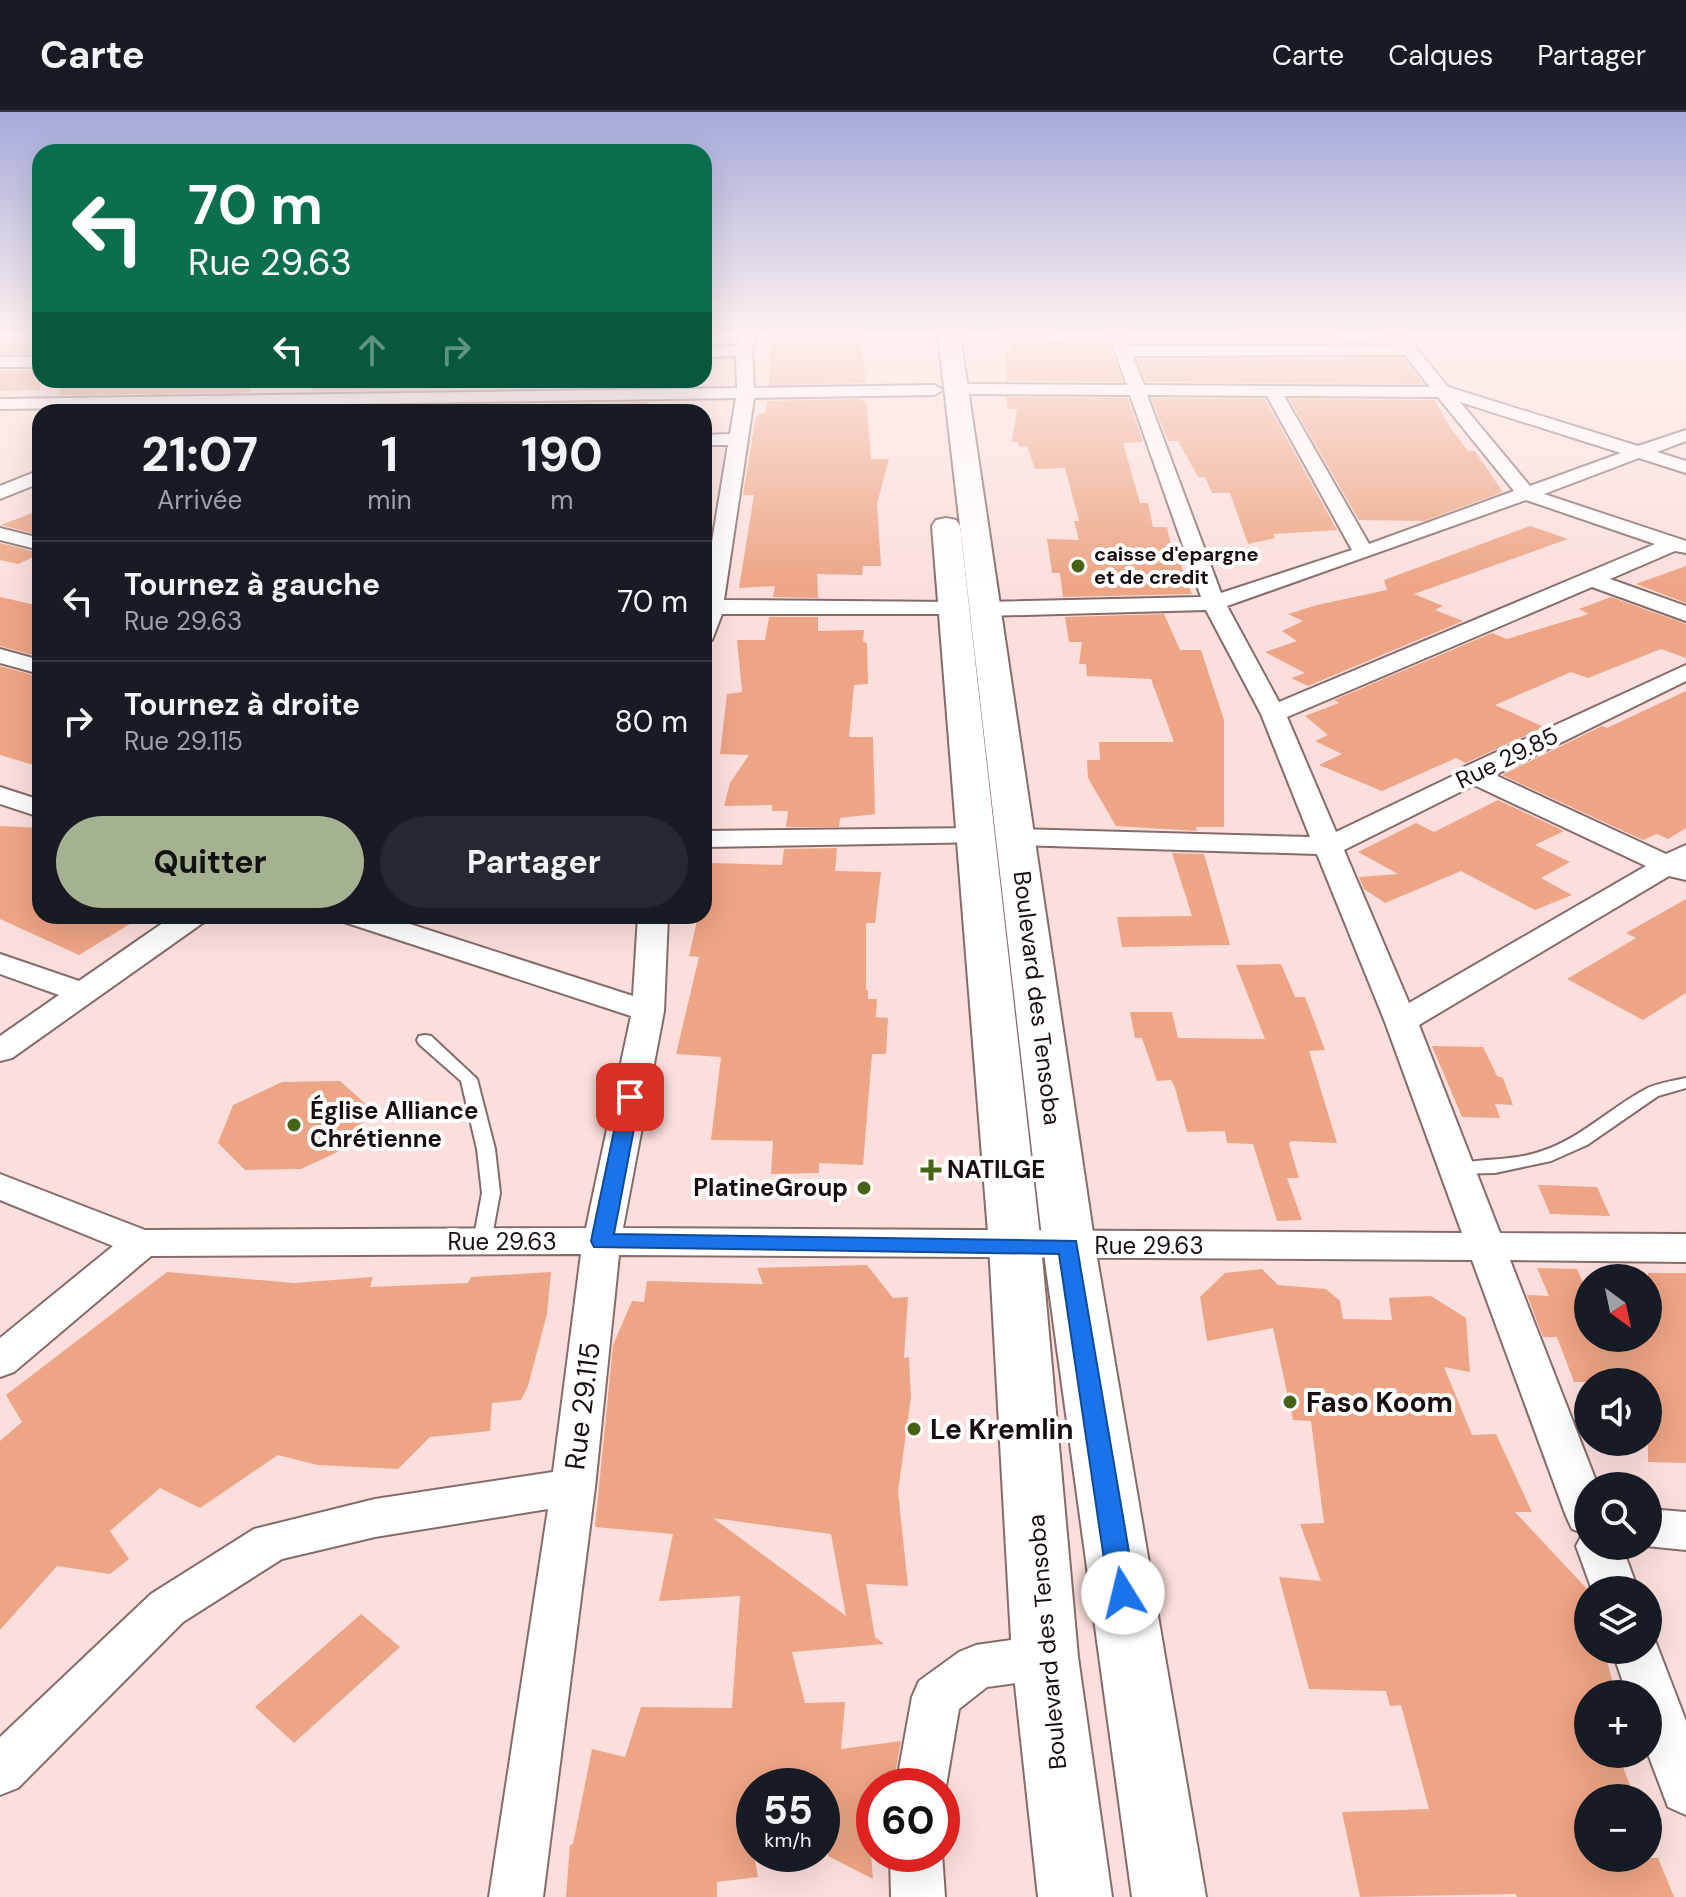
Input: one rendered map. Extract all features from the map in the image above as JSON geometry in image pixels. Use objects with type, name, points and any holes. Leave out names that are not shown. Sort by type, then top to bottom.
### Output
[{"type":"main road","name":"Boulevard des Tensoba","points":[[948,418],[969,609],[978,836],[1042,1245],[1173,1890]]},
{"type":"main road","name":"Boulevard des Tensoba","points":[[969,609],[1017,837],[1042,1245],[1045,1657],[1075,1897]]},
{"type":"street","points":[[712,586],[742,418]]},
{"type":"street","points":[[1149,418],[1214,603],[1273,714],[1401,1022],[1574,1480]]},
{"type":"street","points":[[1288,418],[1364,553]]},
{"type":"street","points":[[1467,418],[1526,494],[1680,546]]},
{"type":"street","points":[[1531,418],[1686,467]]},
{"type":"street","points":[[712,608],[969,609],[1214,603],[1364,553],[1686,435]]},
{"type":"street","points":[[712,440],[739,439]]},
{"type":"street","points":[[0,493],[32,479]]},
{"type":"street","points":[[0,534],[32,542]]},
{"type":"street","points":[[1273,714],[1591,579],[1680,546]]},
{"type":"street","points":[[1591,579],[1686,614]]},
{"type":"street","points":[[0,656],[32,665]]},
{"type":"street","name":"Rue 29.85","points":[[1329,846],[1471,774],[1686,672]]},
{"type":"street","points":[[1471,774],[1680,864]]},
{"type":"street","points":[[0,795],[32,806]]},
{"type":"street","points":[[712,839],[978,836]]},
{"type":"street","points":[[1017,837],[1329,846]]},
{"type":"street","points":[[1401,1022],[1680,864]]},
{"type":"street","points":[[0,1051],[181,924]]},
{"type":"street","points":[[380,924],[648,1011]]},
{"type":"street","name":"Rue 29.115","points":[[516,1897],[573,1487],[602,1241],[648,1011],[653,924]]},
{"type":"street","points":[[0,963],[82,993]]},
{"type":"street","name":"Rue 29.63","points":[[0,1186],[142,1243],[602,1241],[1686,1248]]},
{"type":"street","points":[[0,1361],[142,1243]]},
{"type":"street","points":[[0,1771],[167,1608],[270,1543],[375,1518],[573,1487]]},
{"type":"street","points":[[1662,1529],[1686,1531]]},
{"type":"street","points":[[924,1768],[936,1697],[976,1667],[1045,1657]]},
{"type":"street","points":[[1641,1664],[1686,1790]]},
{"type":"street","points":[[917,1872],[918,1897]]},
{"type":"lane","points":[[425,1040],[469,1079],[486,1149],[491,1193],[482,1242]]},
{"type":"lane","points":[[1456,1170],[1495,1167],[1545,1157],[1581,1141],[1652,1092],[1686,1083]]},
{"type":"building","points":[[756,418],[868,418],[871,459],[889,459],[877,504],[881,566],[863,566],[862,575],[817,574],[818,598],[773,597],[775,586],[739,588],[754,495],[743,495]]},
{"type":"building","points":[[1016,418],[1135,418],[1143,442],[1123,443],[1140,503],[1148,503],[1153,527],[1167,527],[1173,555],[1177,555],[1192,594],[1063,597],[1060,573],[1052,573],[1047,539],[1079,540],[1074,521],[1079,521],[1065,468],[1035,469],[1027,446],[1019,447],[1018,442],[1012,442]]},
{"type":"building","points":[[1159,418],[1276,418],[1337,530],[1273,534],[1275,538],[1248,544],[1230,493],[1212,493],[1205,477],[1198,477],[1178,441],[1168,441]]},
{"type":"building","points":[[1300,418],[1445,418],[1468,451],[1475,451],[1503,492],[1424,521],[1359,520]]},
{"type":"building","points":[[32,513],[32,533],[1,525]]},
{"type":"building","points":[[1530,526],[1568,539],[1414,594],[1443,606],[1435,610],[1463,621],[1308,686],[1291,678],[1305,673],[1265,652],[1297,641],[1282,631],[1303,621],[1288,614],[1387,590],[1384,580]]},
{"type":"building","points":[[0,543],[32,551],[32,558],[18,564],[0,560]]},
{"type":"building","points":[[1686,566],[1686,603],[1636,584]]},
{"type":"building","points":[[0,597],[32,604],[32,655],[0,646]]},
{"type":"building","points":[[1611,597],[1686,624],[1686,658],[1661,649],[1588,678],[1571,672],[1495,705],[1544,727],[1466,763],[1456,758],[1382,791],[1319,765],[1342,754],[1315,741],[1328,735],[1305,716],[1339,703],[1334,700],[1492,633],[1507,639],[1589,614],[1579,609]]},
{"type":"building","points":[[1164,614],[1180,650],[1201,650],[1224,720],[1224,827],[1196,827],[1197,831],[1116,826],[1088,778],[1087,760],[1100,760],[1099,742],[1174,742],[1151,679],[1087,676],[1086,664],[1079,664],[1082,642],[1069,642],[1065,617]]},
{"type":"building","points":[[769,617],[818,617],[818,631],[864,630],[868,684],[854,685],[849,737],[873,737],[875,814],[840,818],[839,827],[786,827],[788,811],[772,811],[772,805],[724,806],[730,783],[749,755],[720,754],[727,694],[742,692],[737,640],[765,640]]},
{"type":"building","points":[[0,666],[32,675],[32,765],[0,755]]},
{"type":"building","points":[[1686,691],[1686,828],[1668,839],[1657,834],[1643,840],[1502,775],[1602,726],[1607,728]]},
{"type":"building","points":[[1498,800],[1564,831],[1535,845],[1570,862],[1541,878],[1572,895],[1535,910],[1461,871],[1385,903],[1364,889],[1359,877],[1398,874],[1358,852],[1416,823],[1434,832]]},
{"type":"building","points":[[0,826],[32,828],[32,924],[130,924],[79,955],[0,919]]},
{"type":"building","points":[[837,848],[835,871],[881,872],[875,923],[866,923],[866,990],[868,999],[877,999],[876,1017],[888,1018],[886,1054],[872,1054],[863,1165],[819,1163],[819,1173],[771,1174],[773,1141],[711,1140],[721,1057],[676,1054],[699,957],[689,956],[696,924],[712,924],[712,863],[782,865],[784,849]]},
{"type":"building","points":[[1172,853],[1204,854],[1230,945],[1122,947],[1117,917],[1192,916]]},
{"type":"building","points":[[1686,899],[1686,993],[1643,1020],[1567,979],[1636,938],[1626,933]]},
{"type":"building","points":[[1281,964],[1295,997],[1305,997],[1325,1050],[1309,1051],[1337,1143],[1291,1141],[1289,1144],[1299,1178],[1287,1178],[1302,1220],[1277,1221],[1253,1144],[1227,1143],[1225,1131],[1187,1132],[1175,1088],[1171,1080],[1157,1081],[1142,1038],[1135,1038],[1130,1012],[1172,1012],[1178,1038],[1265,1039],[1236,965]]},
{"type":"building","points":[[1432,1046],[1483,1047],[1497,1076],[1503,1078],[1513,1105],[1495,1104],[1500,1118],[1462,1117]]},
{"type":"building","name":"Église Alliance Chrétienne","points":[[340,1081],[368,1106],[357,1143],[301,1169],[245,1170],[218,1143],[233,1105],[282,1082]]},
{"type":"building","points":[[1538,1185],[1597,1187],[1610,1216],[1550,1214]]},
{"type":"building","points":[[867,1265],[893,1298],[908,1297],[904,1358],[909,1357],[911,1396],[898,1492],[908,1586],[866,1584],[875,1637],[884,1644],[792,1652],[805,1703],[845,1702],[841,1749],[901,1741],[896,1768],[856,1768],[856,1870],[840,1862],[840,1768],[736,1768],[736,1872],[757,1872],[758,1877],[717,1882],[717,1897],[566,1897],[570,1845],[573,1844],[592,1749],[625,1757],[641,1707],[732,1708],[740,1596],[659,1601],[673,1534],[595,1527],[613,1345],[632,1301],[644,1302],[647,1281],[763,1284],[757,1268]],"holes":[[[713,1518],[831,1534],[846,1616]]]},
{"type":"building","points":[[1537,1268],[1574,1269],[1574,1352],[1662,1352],[1662,1273],[1686,1273],[1686,1463],[1648,1462],[1648,1456],[1662,1456],[1662,1368],[1574,1368],[1574,1382],[1557,1337],[1543,1337],[1527,1295],[1549,1296]]},
{"type":"building","points":[[1262,1269],[1278,1285],[1326,1289],[1340,1301],[1343,1319],[1392,1320],[1389,1298],[1431,1296],[1466,1318],[1470,1372],[1444,1367],[1472,1435],[1496,1434],[1532,1512],[1515,1512],[1575,1576],[1574,1664],[1608,1664],[1612,1680],[1574,1680],[1574,1768],[1623,1768],[1630,1784],[1574,1784],[1574,1872],[1662,1872],[1662,1868],[1674,1897],[1517,1897],[1516,1894],[1360,1897],[1342,1812],[1429,1809],[1401,1705],[1390,1706],[1386,1691],[1309,1689],[1279,1577],[1321,1581],[1300,1524],[1324,1523],[1311,1421],[1293,1420],[1273,1328],[1207,1341],[1200,1297],[1225,1273]]},
{"type":"building","points":[[167,1272],[294,1283],[373,1277],[370,1287],[468,1283],[471,1277],[551,1272],[547,1314],[528,1386],[521,1400],[492,1403],[490,1431],[430,1437],[398,1469],[317,1465],[278,1455],[200,1508],[160,1488],[110,1531],[129,1559],[110,1574],[57,1566],[0,1630],[0,1441],[22,1422],[6,1395]]},
{"type":"building","points":[[361,1614],[400,1647],[294,1743],[255,1707]]},
{"type":"building","points":[[859,1872],[872,1872],[873,1879]]},
{"type":"place","name":"caisse d'epargne et de credit","points":[[1078,566]]},
{"type":"place","name":"Église Alliance Chrétienne","points":[[294,1125]]},
{"type":"place","name":"NATILGE","points":[[931,1170]]},
{"type":"place","name":"PlatineGroup","points":[[864,1188]]},
{"type":"place","name":"Faso Koom","points":[[1290,1402]]},
{"type":"place","name":"Le Kremlin","points":[[914,1429]]},
{"type":"route","points":[[630,1097],[602,1241],[1069,1246],[1123,1593]]}]
